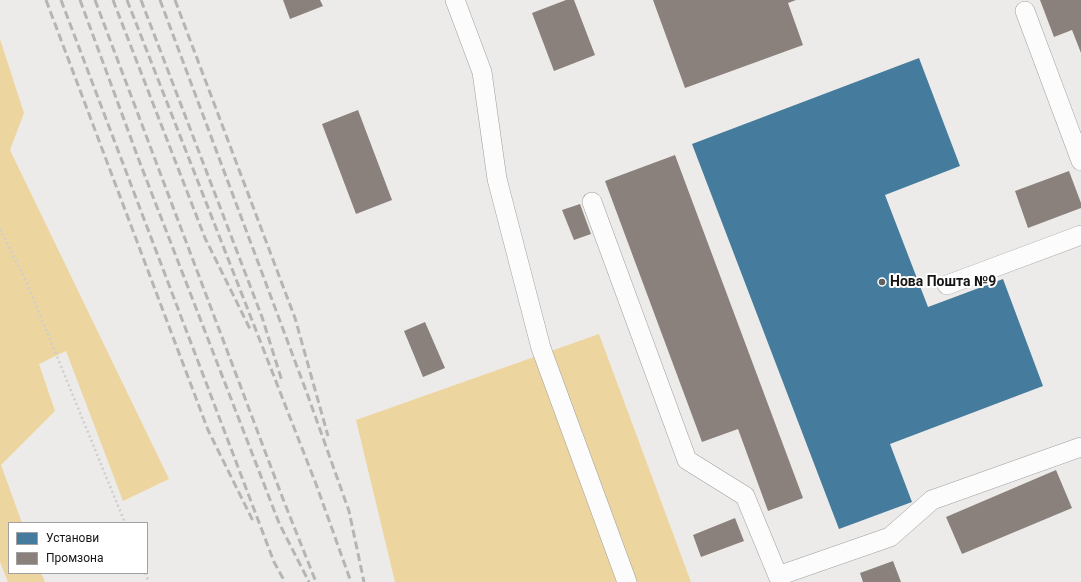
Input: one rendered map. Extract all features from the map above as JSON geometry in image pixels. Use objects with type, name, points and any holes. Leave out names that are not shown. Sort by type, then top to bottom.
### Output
[{"type":"street","points":[[455,0],[482,72],[497,180],[541,348],[627,582]]},
{"type":"street","points":[[1025,11],[1081,161]]},
{"type":"street","points":[[592,202],[687,460],[745,496],[778,576],[890,537],[932,500],[1081,447]]},
{"type":"street","points":[[948,285],[1081,235]]},
{"type":"path","points":[[0,228],[27,283],[125,522]]},
{"type":"shaded area","points":[[0,39],[24,113],[10,150],[169,479],[123,501],[66,351],[39,364],[55,411],[1,465],[22,522],[8,522],[8,574],[41,574],[45,582],[8,582],[0,562]]},
{"type":"shaded area","points":[[599,334],[691,582],[395,582],[356,420]]},
{"type":"building: Установи","points":[[919,58],[960,166],[885,195],[928,307],[1003,279],[1043,386],[890,444],[912,502],[839,529],[692,144]]},
{"type":"building: Промзона","points":[[283,0],[320,0],[323,6],[290,19]]},
{"type":"building: Промзона","points":[[566,0],[574,0],[595,55],[554,71],[532,13]]},
{"type":"building: Промзона","points":[[653,0],[796,0],[788,3],[803,45],[685,88]]},
{"type":"building: Промзона","points":[[1040,0],[1081,0],[1081,53],[1072,30],[1054,37]]},
{"type":"building: Промзона","points":[[358,110],[392,200],[356,214],[322,124]]},
{"type":"building: Промзона","points":[[675,155],[803,498],[768,511],[738,429],[702,442],[605,181]]},
{"type":"building: Промзона","points":[[1069,171],[1081,203],[1081,208],[1028,228],[1015,191]]},
{"type":"building: Промзона","points":[[580,204],[591,234],[574,240],[562,210]]},
{"type":"building: Промзона","points":[[425,322],[445,368],[423,377],[404,331]]},
{"type":"building: Промзона","points":[[1056,470],[1072,508],[962,554],[946,517]]},
{"type":"building: Промзона","points":[[735,518],[744,541],[701,557],[693,535]]},
{"type":"building: Промзона","points":[[893,561],[901,582],[863,582],[860,573]]},
{"type":"railway","points":[[46,0],[208,430],[253,521]]},
{"type":"railway","points":[[61,0],[274,562],[285,582]]},
{"type":"railway","points":[[80,0],[140,163],[279,523],[309,582]]},
{"type":"railway","points":[[95,0],[283,499],[316,582]]},
{"type":"railway","points":[[113,0],[205,238],[250,329]]},
{"type":"railway","points":[[127,0],[316,484],[351,582]]},
{"type":"railway","points":[[141,0],[262,317],[282,381]]},
{"type":"railway","points":[[160,0],[308,396],[349,511],[364,582]]},
{"type":"railway","points":[[175,0],[295,318],[328,436]]},
{"type":"place","name":"Нова Пошта №9","points":[[882,282]]}]
